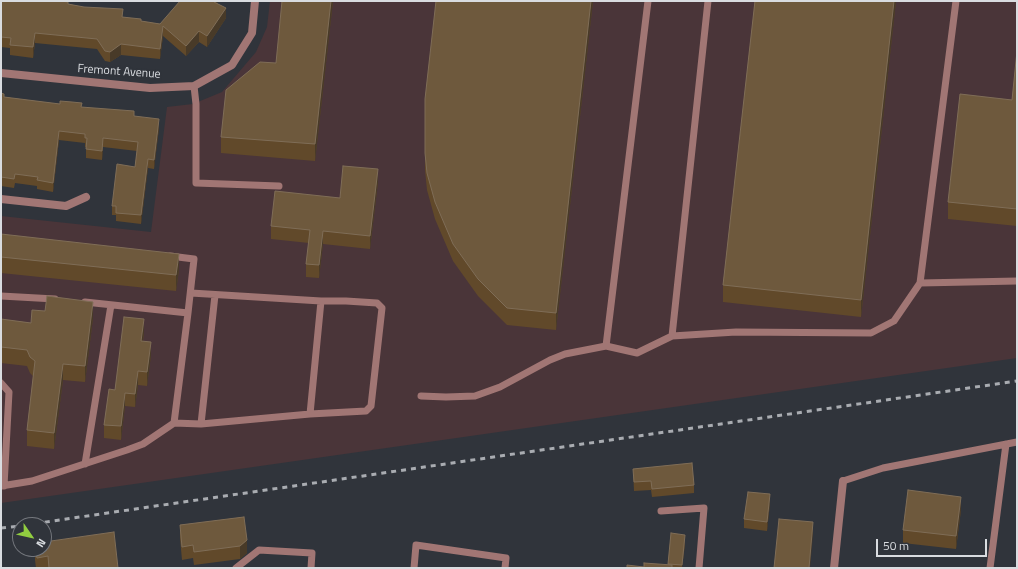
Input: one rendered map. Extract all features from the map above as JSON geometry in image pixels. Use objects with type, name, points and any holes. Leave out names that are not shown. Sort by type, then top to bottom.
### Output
[{"type":"street","name":"Fremont Avenue","points":[[1,73],[150,88],[194,86],[232,65],[252,33],[255,1]]},
{"type":"street","points":[[1,198],[66,206],[86,197]]},
{"type":"street","points":[[834,568],[843,481]]},
{"type":"lane","points":[[606,346],[648,1]]},
{"type":"lane","points":[[672,336],[708,1]]},
{"type":"lane","points":[[421,396],[475,396],[500,387],[550,360],[565,354],[606,346],[637,353],[672,336],[736,332],[871,332],[894,321],[920,283],[956,1]]},
{"type":"lane","points":[[194,86],[196,104],[196,183],[279,186]]},
{"type":"lane","points":[[163,256],[194,259],[174,423]]},
{"type":"lane","points":[[920,283],[1017,281]]},
{"type":"lane","points":[[1,383],[9,392],[2,486],[32,481],[143,444],[174,423],[201,424],[310,414],[366,411],[371,406],[382,308],[377,303],[191,293]]},
{"type":"lane","points":[[201,424],[215,294]]},
{"type":"lane","points":[[1,296],[30,296],[188,313]]},
{"type":"lane","points":[[310,414],[321,301]]},
{"type":"lane","points":[[85,464],[111,305]]},
{"type":"lane","points":[[843,481],[883,468],[1017,442]]},
{"type":"lane","points":[[990,568],[1006,444]]},
{"type":"lane","points":[[662,512],[704,508],[699,568]]},
{"type":"lane","points":[[414,568],[416,545],[506,558],[505,568]]},
{"type":"lane","points":[[236,568],[259,550],[312,553],[311,568]]},
{"type":"shaded area","points":[[270,1],[1017,1],[1017,358],[1,503],[1,216],[151,232],[167,107],[193,104],[222,92],[256,52],[267,27]]},
{"type":"building","points":[[1,1],[61,1],[84,7],[123,9],[122,17],[141,19],[141,21],[160,24],[180,1],[214,1],[226,8],[207,36],[199,31],[186,46],[163,26],[160,49],[121,44],[110,52],[105,51],[97,39],[35,33],[33,47],[10,45],[11,38],[1,37]]},
{"type":"building","points":[[282,1],[331,1],[315,144],[221,137],[226,90],[260,62],[276,63]]},
{"type":"building","points":[[436,1],[591,1],[556,313],[507,308],[478,279],[453,244],[435,202],[427,173],[425,153],[425,99]]},
{"type":"building","points":[[755,1],[894,1],[861,300],[723,285]]},
{"type":"building","points":[[1017,51],[1017,209],[948,202],[960,94],[1012,100]]},
{"type":"building","points":[[1,93],[4,94],[4,97],[60,104],[60,101],[82,103],[81,107],[134,111],[134,116],[159,119],[154,160],[148,159],[141,215],[116,213],[116,206],[112,206],[117,164],[135,167],[138,142],[103,138],[102,151],[86,149],[87,138],[85,138],[85,134],[59,131],[53,183],[37,180],[38,177],[15,174],[14,179],[1,177]]},
{"type":"building","points":[[343,166],[378,169],[370,236],[323,231],[319,265],[306,264],[310,230],[271,226],[275,191],[340,198]]},
{"type":"building","points":[[1,234],[179,254],[176,275],[1,257]]},
{"type":"building","points":[[47,296],[93,302],[85,366],[63,364],[54,433],[27,430],[35,361],[30,357],[27,350],[1,347],[1,319],[31,323],[32,310],[45,311]]},
{"type":"building","points":[[124,317],[144,319],[141,341],[151,342],[147,372],[138,371],[135,394],[125,393],[121,426],[104,425],[109,389],[115,390]]},
{"type":"building","points":[[692,463],[694,485],[652,489],[651,481],[634,482],[633,469]]},
{"type":"building","points":[[908,490],[961,497],[956,536],[903,530]]},
{"type":"building","points":[[748,492],[770,494],[767,522],[744,519]]},
{"type":"building","points":[[244,517],[247,540],[240,546],[194,552],[193,545],[182,547],[180,525]]},
{"type":"building","points":[[779,519],[813,522],[809,568],[774,568]]},
{"type":"building","points":[[114,532],[118,568],[49,568],[48,557],[52,557],[52,541]]},
{"type":"building","points":[[671,533],[685,535],[682,565],[668,564]]},
{"type":"building","points":[[644,563],[672,565],[672,568],[627,568],[627,565],[644,567]]},
{"type":"railway","points":[[52,521],[1017,381]]},
{"type":"railway","points":[[1,528],[12,527]]}]
